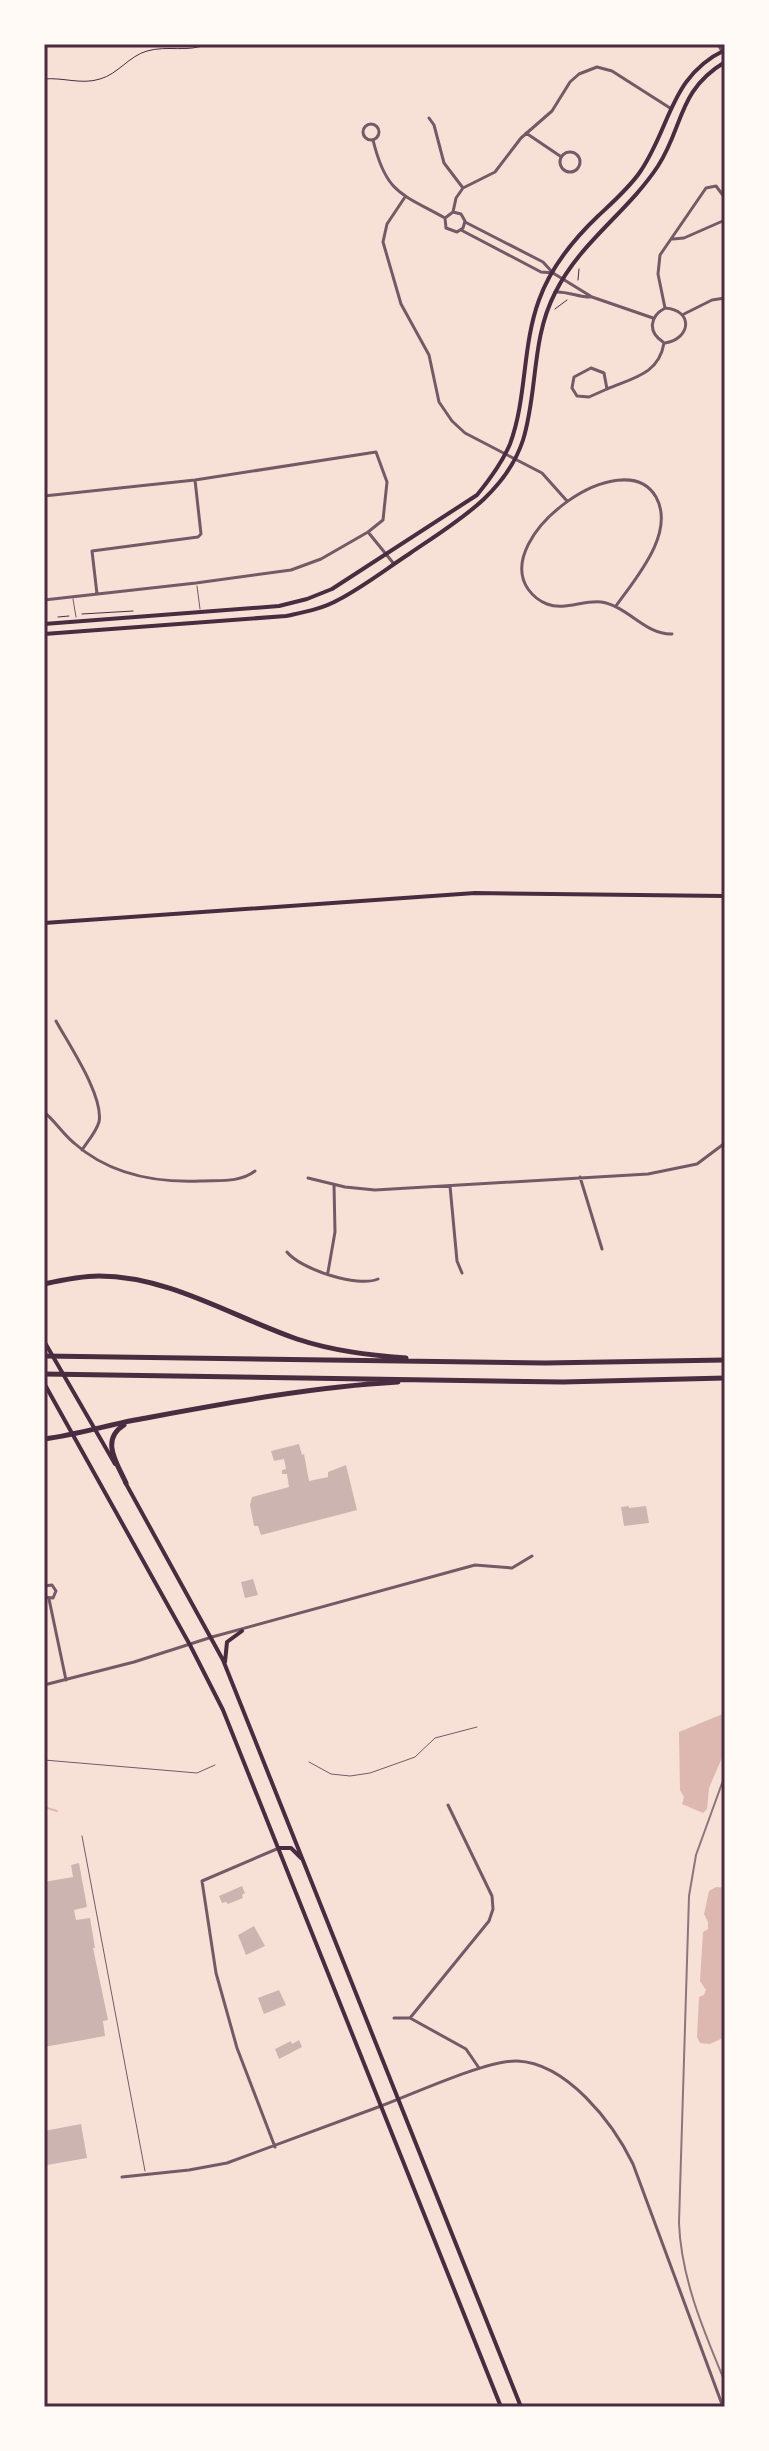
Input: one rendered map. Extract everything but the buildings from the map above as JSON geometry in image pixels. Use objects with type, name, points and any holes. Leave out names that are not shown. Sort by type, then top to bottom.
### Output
[{"type":"highway","points":[[44,1284],[96,1276],[134,1279],[175,1291],[317,1345],[376,1356],[467,1362]]},
{"type":"highway","points":[[44,1356],[467,1362],[652,1363],[725,1360]]},
{"type":"highway","points":[[44,1374],[602,1382],[725,1378]]},
{"type":"highway","points":[[44,1439],[136,1420],[338,1387],[463,1380]]},
{"type":"highway","points":[[126,1483],[114,1456],[111,1438],[121,1426],[136,1420]]},
{"type":"main road","points":[[44,624],[279,606],[307,599],[332,589],[477,495],[506,454],[514,427],[533,316],[544,285],[576,240],[636,178],[656,147],[670,108],[691,74],[723,50]]},
{"type":"main road","points":[[44,634],[286,616],[316,609],[338,600],[475,508],[499,485],[516,458],[528,418],[543,323],[555,292],[584,247],[650,179],[669,148],[684,103],[701,81],[725,60]]},
{"type":"main road","points":[[44,923],[464,893],[725,896]]},
{"type":"main road","points":[[44,1341],[225,1664],[521,2407]]},
{"type":"main road","points":[[44,1383],[223,1710],[501,2407]]},
{"type":"main road","points":[[225,1664],[227,1642],[242,1631]]},
{"type":"main road","points":[[279,1848],[291,1848],[302,1859]]},
{"type":"street","points":[[718,44],[725,60]]},
{"type":"street","points":[[553,273],[541,272],[461,230],[449,231],[444,224],[445,218],[453,212],[456,198],[463,188],[495,172],[526,133],[552,111],[574,78],[597,67],[619,74],[670,108]]},
{"type":"street","points":[[429,118],[434,125],[444,163],[463,188]]},
{"type":"street","points":[[526,133],[561,157]]},
{"type":"street","points":[[373,140],[385,178],[405,197],[445,218]]},
{"type":"street","points":[[573,152],[580,160],[579,167],[573,172],[565,171],[560,165],[561,157],[573,152]]},
{"type":"street","points":[[665,308],[658,274],[660,255],[706,188],[716,186],[725,198]]},
{"type":"street","points":[[405,197],[387,224],[383,242],[401,304],[429,355],[435,393],[443,409],[457,427],[542,473],[567,501]]},
{"type":"street","points":[[453,212],[461,214],[465,222],[543,262],[553,273],[592,297]]},
{"type":"street","points":[[673,239],[684,238],[725,220]]},
{"type":"street","points":[[461,230],[465,222]]},
{"type":"street","points":[[555,292],[592,297],[653,318]]},
{"type":"street","points":[[683,315],[712,300],[725,298]]},
{"type":"street","points":[[653,318],[665,308],[677,310],[683,315],[683,333],[675,341],[664,343]]},
{"type":"street","points":[[653,318],[653,332],[664,343]]},
{"type":"street","points":[[607,389],[606,376],[596,368],[577,374],[572,385],[573,392],[582,398],[607,389],[644,374],[656,366],[664,343]]},
{"type":"street","points":[[44,496],[195,480],[376,452],[387,482],[383,520],[321,559],[291,570],[44,600]]},
{"type":"street","points":[[616,606],[656,543],[660,521],[658,501],[644,484],[624,479],[583,492],[567,501],[524,551],[521,570],[525,584],[535,597],[553,606],[592,602],[616,606],[656,631],[672,634]]},
{"type":"street","points":[[98,595],[92,551],[198,537],[201,534],[195,480]]},
{"type":"street","points":[[368,532],[394,564]]},
{"type":"street","points":[[56,1021],[99,1106],[98,1125],[82,1150]]},
{"type":"street","points":[[44,1112],[82,1150],[98,1161],[155,1181],[238,1180],[255,1171]]},
{"type":"street","points":[[308,1178],[375,1190],[648,1174],[688,1167],[725,1144]]},
{"type":"street","points":[[580,1177],[602,1249]]},
{"type":"street","points":[[328,1274],[335,1232],[334,1185]]},
{"type":"street","points":[[450,1186],[457,1261],[462,1273]]},
{"type":"street","points":[[287,1252],[300,1264],[328,1274],[361,1283],[378,1279]]},
{"type":"street","points":[[44,1685],[475,1565],[512,1568],[532,1556]]},
{"type":"street","points":[[44,1586],[50,1584],[55,1587],[56,1595],[47,1598],[66,1680]]},
{"type":"street","points":[[410,2018],[489,1921],[493,1909],[492,1896],[448,1805]]},
{"type":"street","points":[[275,2147],[237,2048],[216,1973],[202,1881],[279,1848]]},
{"type":"street","points":[[394,2018],[410,2018],[466,2049],[479,2069]]},
{"type":"street","points":[[122,2177],[213,2166],[275,2147],[479,2069],[516,2061],[544,2069],[584,2095],[611,2126],[627,2151],[723,2407]]},
{"type":"lane","points":[[196,583],[201,623]]},
{"type":"lane","points":[[73,598],[76,620]]},
{"type":"lane","points":[[309,1762],[331,1774],[350,1776],[370,1773],[408,1761],[435,1738],[477,1727]]},
{"type":"lane","points":[[44,1760],[197,1773],[215,1765]]},
{"type":"lane","points":[[82,1836],[145,2174]]},
{"type":"path","points":[[44,79],[92,81],[111,75],[145,51],[165,48],[186,50],[208,44]]},
{"type":"path","points":[[579,265],[579,287]]},
{"type":"path","points":[[551,315],[574,295]]},
{"type":"shaded area","points":[[725,1713],[725,1751],[709,1788],[707,1809],[703,1813],[682,1804],[679,1732]]},
{"type":"shaded area","points":[[716,1887],[725,1888],[725,2037],[710,2044],[700,2043],[697,2037],[699,1997],[706,1990],[700,1981],[703,1932],[708,1929],[704,1914],[709,1891]]},
{"type":"waterway","points":[[44,1807],[57,1811]]},
{"type":"railway","points":[[725,1775],[696,1855],[689,1896],[679,2223],[689,2284],[725,2382]]}]
